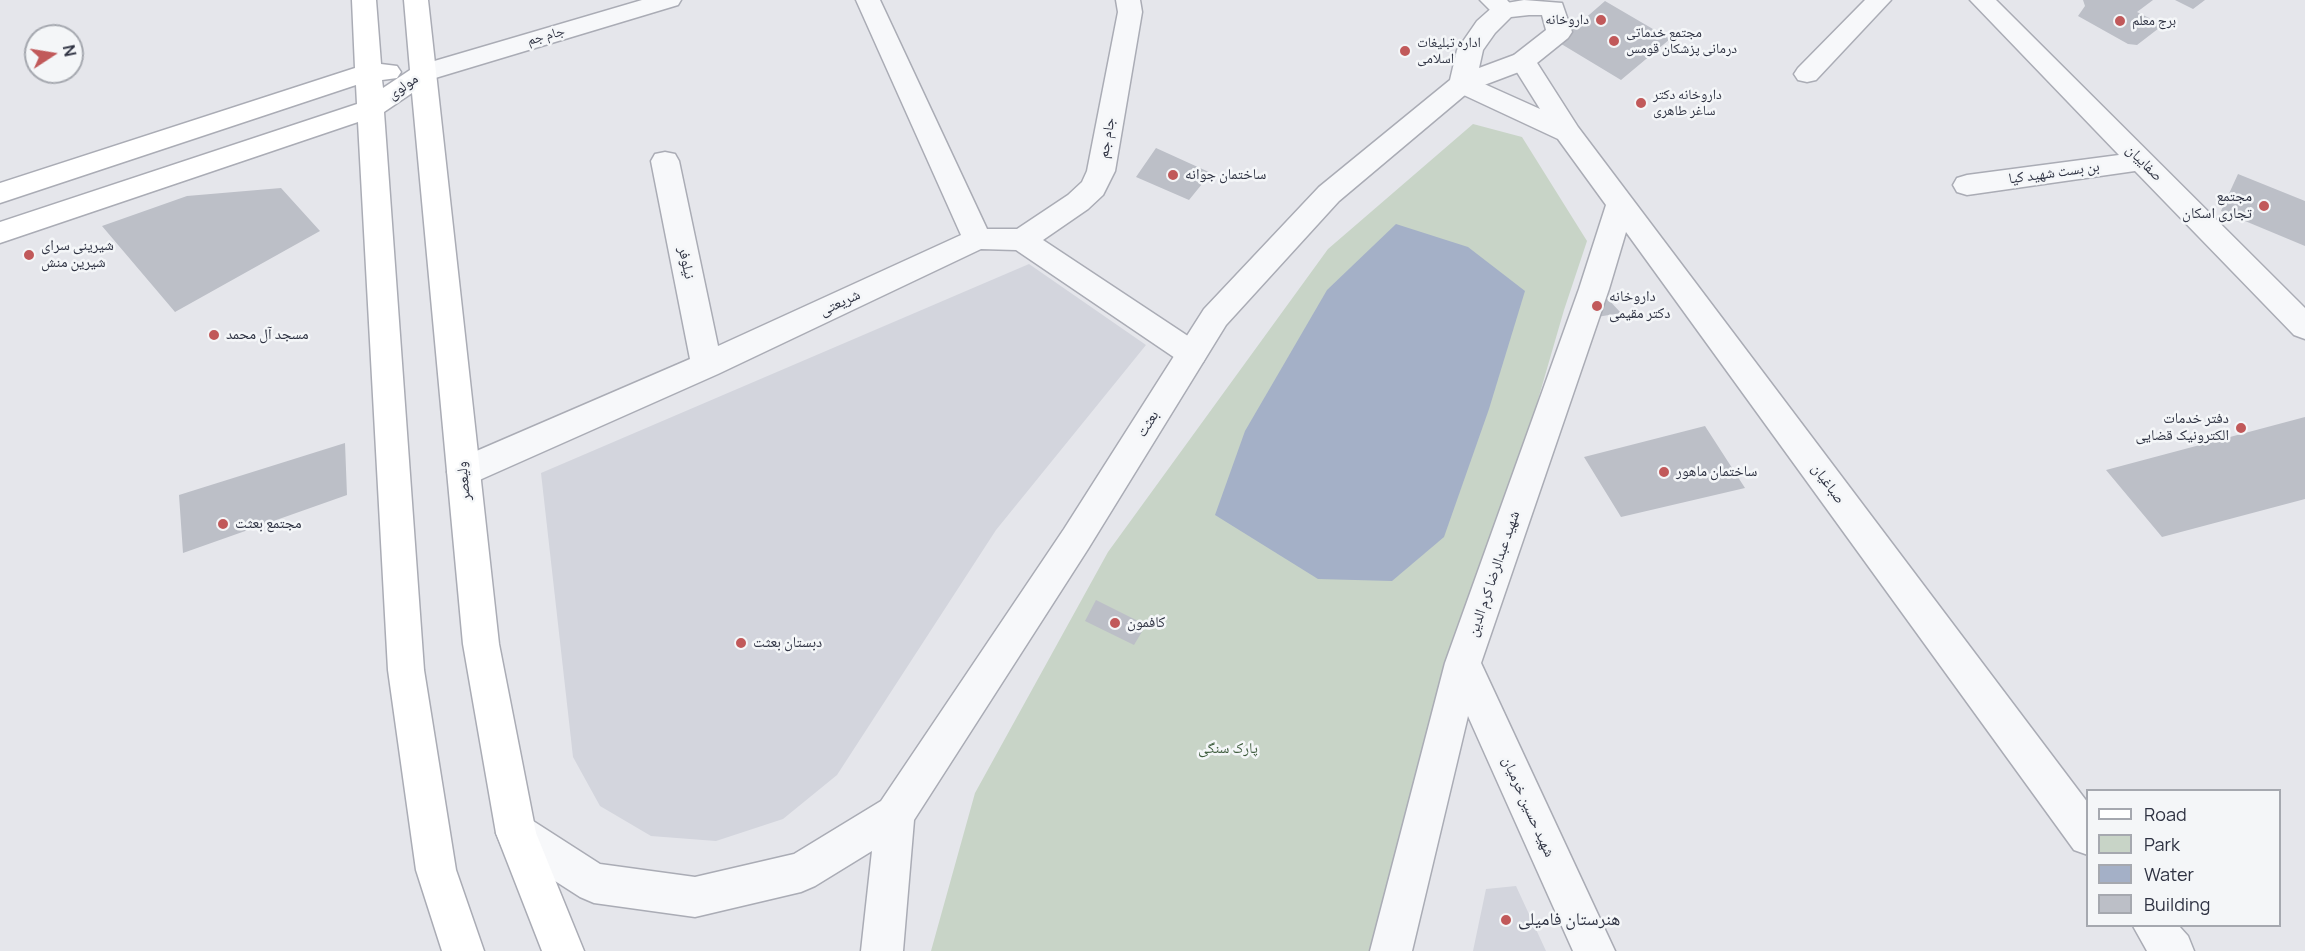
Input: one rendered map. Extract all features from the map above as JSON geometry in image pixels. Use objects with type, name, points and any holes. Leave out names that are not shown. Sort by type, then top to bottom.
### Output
[{"type":"main road","points":[[364,0],[406,670],[436,870],[463,951]]},
{"type":"main road","name":"ولیعصر","points":[[416,0],[481,644],[516,833],[563,951]]},
{"type":"main road","name":"مولوی","points":[[0,193],[369,72],[423,73]]},
{"type":"main road","name":"مولوی","points":[[0,233],[372,108],[423,73]]},
{"type":"street","name":"جام جم","points":[[423,73],[669,0]]},
{"type":"street","points":[[868,0],[977,239],[1022,240],[1192,354]]},
{"type":"street","name":"جام جم","points":[[1022,240],[1078,202],[1093,188],[1101,171],[1130,12],[1128,0]]},
{"type":"street","points":[[1807,74],[1879,0]]},
{"type":"street","name":"صفاییان","points":[[1982,0],[2305,327]]},
{"type":"street","points":[[1560,4],[1529,7],[1498,5],[1470,50],[1462,84],[1568,133]]},
{"type":"street","name":"بعثت","points":[[895,815],[1076,539],[1215,317],[1329,194],[1462,84],[1523,61],[1559,32],[1560,4]]},
{"type":"street","name":"صباغیان","points":[[1523,61],[1568,133],[2086,833]]},
{"type":"street","name":"نیلوفر","points":[[664,160],[707,365]]},
{"type":"street","name":"بن بست شهید کیا","points":[[1967,185],[2141,161]]},
{"type":"street","name":"شهید عبدالرضا کرم الدین","points":[[1391,951],[1463,663],[1594,289],[1620,204]]},
{"type":"street","name":"شریعتی","points":[[463,472],[707,365],[977,239]]},
{"type":"street","name":"شهید حسین خرمیان","points":[[1463,663],[1594,951]]},
{"type":"street","points":[[516,833],[594,883],[694,897],[801,872],[895,815]]},
{"type":"street","points":[[882,951],[895,815]]},
{"type":"street","points":[[2155,927],[2173,951]]},
{"type":"shaded area","name":"دبستان بعثت","points":[[1029,264],[1146,345],[996,530],[837,775],[783,819],[716,841],[651,836],[600,806],[573,757],[541,473]]},
{"type":"shaded area","name":"هنرستان فامیلی","points":[[1516,886],[1546,951],[1473,951],[1486,889]]},
{"type":"green space","name":"پارک سنگی","points":[[1473,124],[1522,137],[1587,241],[1564,310],[1378,951],[931,951],[975,793],[1108,552],[1328,249]]},
{"type":"water","points":[[1396,224],[1468,247],[1525,291],[1489,409],[1444,537],[1392,581],[1318,579],[1215,515],[1245,431],[1327,290]]},
{"type":"building","name":"برج معلم","points":[[2083,0],[2153,0],[2137,12],[2163,25],[2137,45],[2128,44],[2078,16],[2085,6]]},
{"type":"building","name":"برج معلم","points":[[2175,0],[2205,0],[2193,9]]},
{"type":"building","name":"مجتمع خدماتی درمانی پزشکان قومس","points":[[1605,1],[1670,39],[1621,80],[1558,42]]},
{"type":"building","name":"ساختمان جوانه","points":[[1156,148],[1211,173],[1189,200],[1136,177]]},
{"type":"building","name":"مجتمع تجاری اسکان","points":[[2238,174],[2305,201],[2305,246],[2221,211]]},
{"type":"building","points":[[281,188],[320,231],[175,312],[102,226],[187,196]]},
{"type":"building","name":"داروخانه دکتر مقیمی","points":[[1607,298],[1621,313],[1579,320],[1579,299]]},
{"type":"building","points":[[2305,417],[2305,499],[2162,537],[2106,470]]},
{"type":"building","name":"ساختمان ماهور","points":[[1705,426],[1745,488],[1621,517],[1584,457]]},
{"type":"building","name":"مجتمع بعثت","points":[[345,443],[347,495],[183,553],[179,495]]},
{"type":"building","name":"کافمون","points":[[1096,600],[1146,625],[1134,645],[1085,621]]},
{"type":"place","name":"داروخانه","points":[[1601,20]]},
{"type":"place","name":"برج معلم","points":[[2120,21]]},
{"type":"place","name":"مجتمع خدماتی درمانی پزشکان قومس","points":[[1614,41]]},
{"type":"place","name":"اداره تبلیغات اسلامی","points":[[1405,51]]},
{"type":"place","name":"داروخانه دکتر ساغر طاهری","points":[[1641,103]]},
{"type":"place","name":"ساختمان جوانه","points":[[1173,175]]},
{"type":"place","name":"مجتمع تجاری اسکان","points":[[2264,206]]},
{"type":"place","name":"شیرینی سرای شیرین منش","points":[[29,255]]},
{"type":"place","name":"داروخانه دکتر مقیمی","points":[[1597,306]]},
{"type":"place","name":"مسجد آل محمد","points":[[214,335]]},
{"type":"place","name":"دفتر خدمات الکترونیک قضایی","points":[[2241,428]]},
{"type":"place","name":"ساختمان ماهور","points":[[1664,472]]},
{"type":"place","name":"مجتمع بعثت","points":[[223,524]]},
{"type":"place","name":"کافمون","points":[[1115,623]]},
{"type":"place","name":"دبستان بعثت","points":[[741,643]]},
{"type":"place","name":"هنرستان فامیلی","points":[[1506,920]]}]
